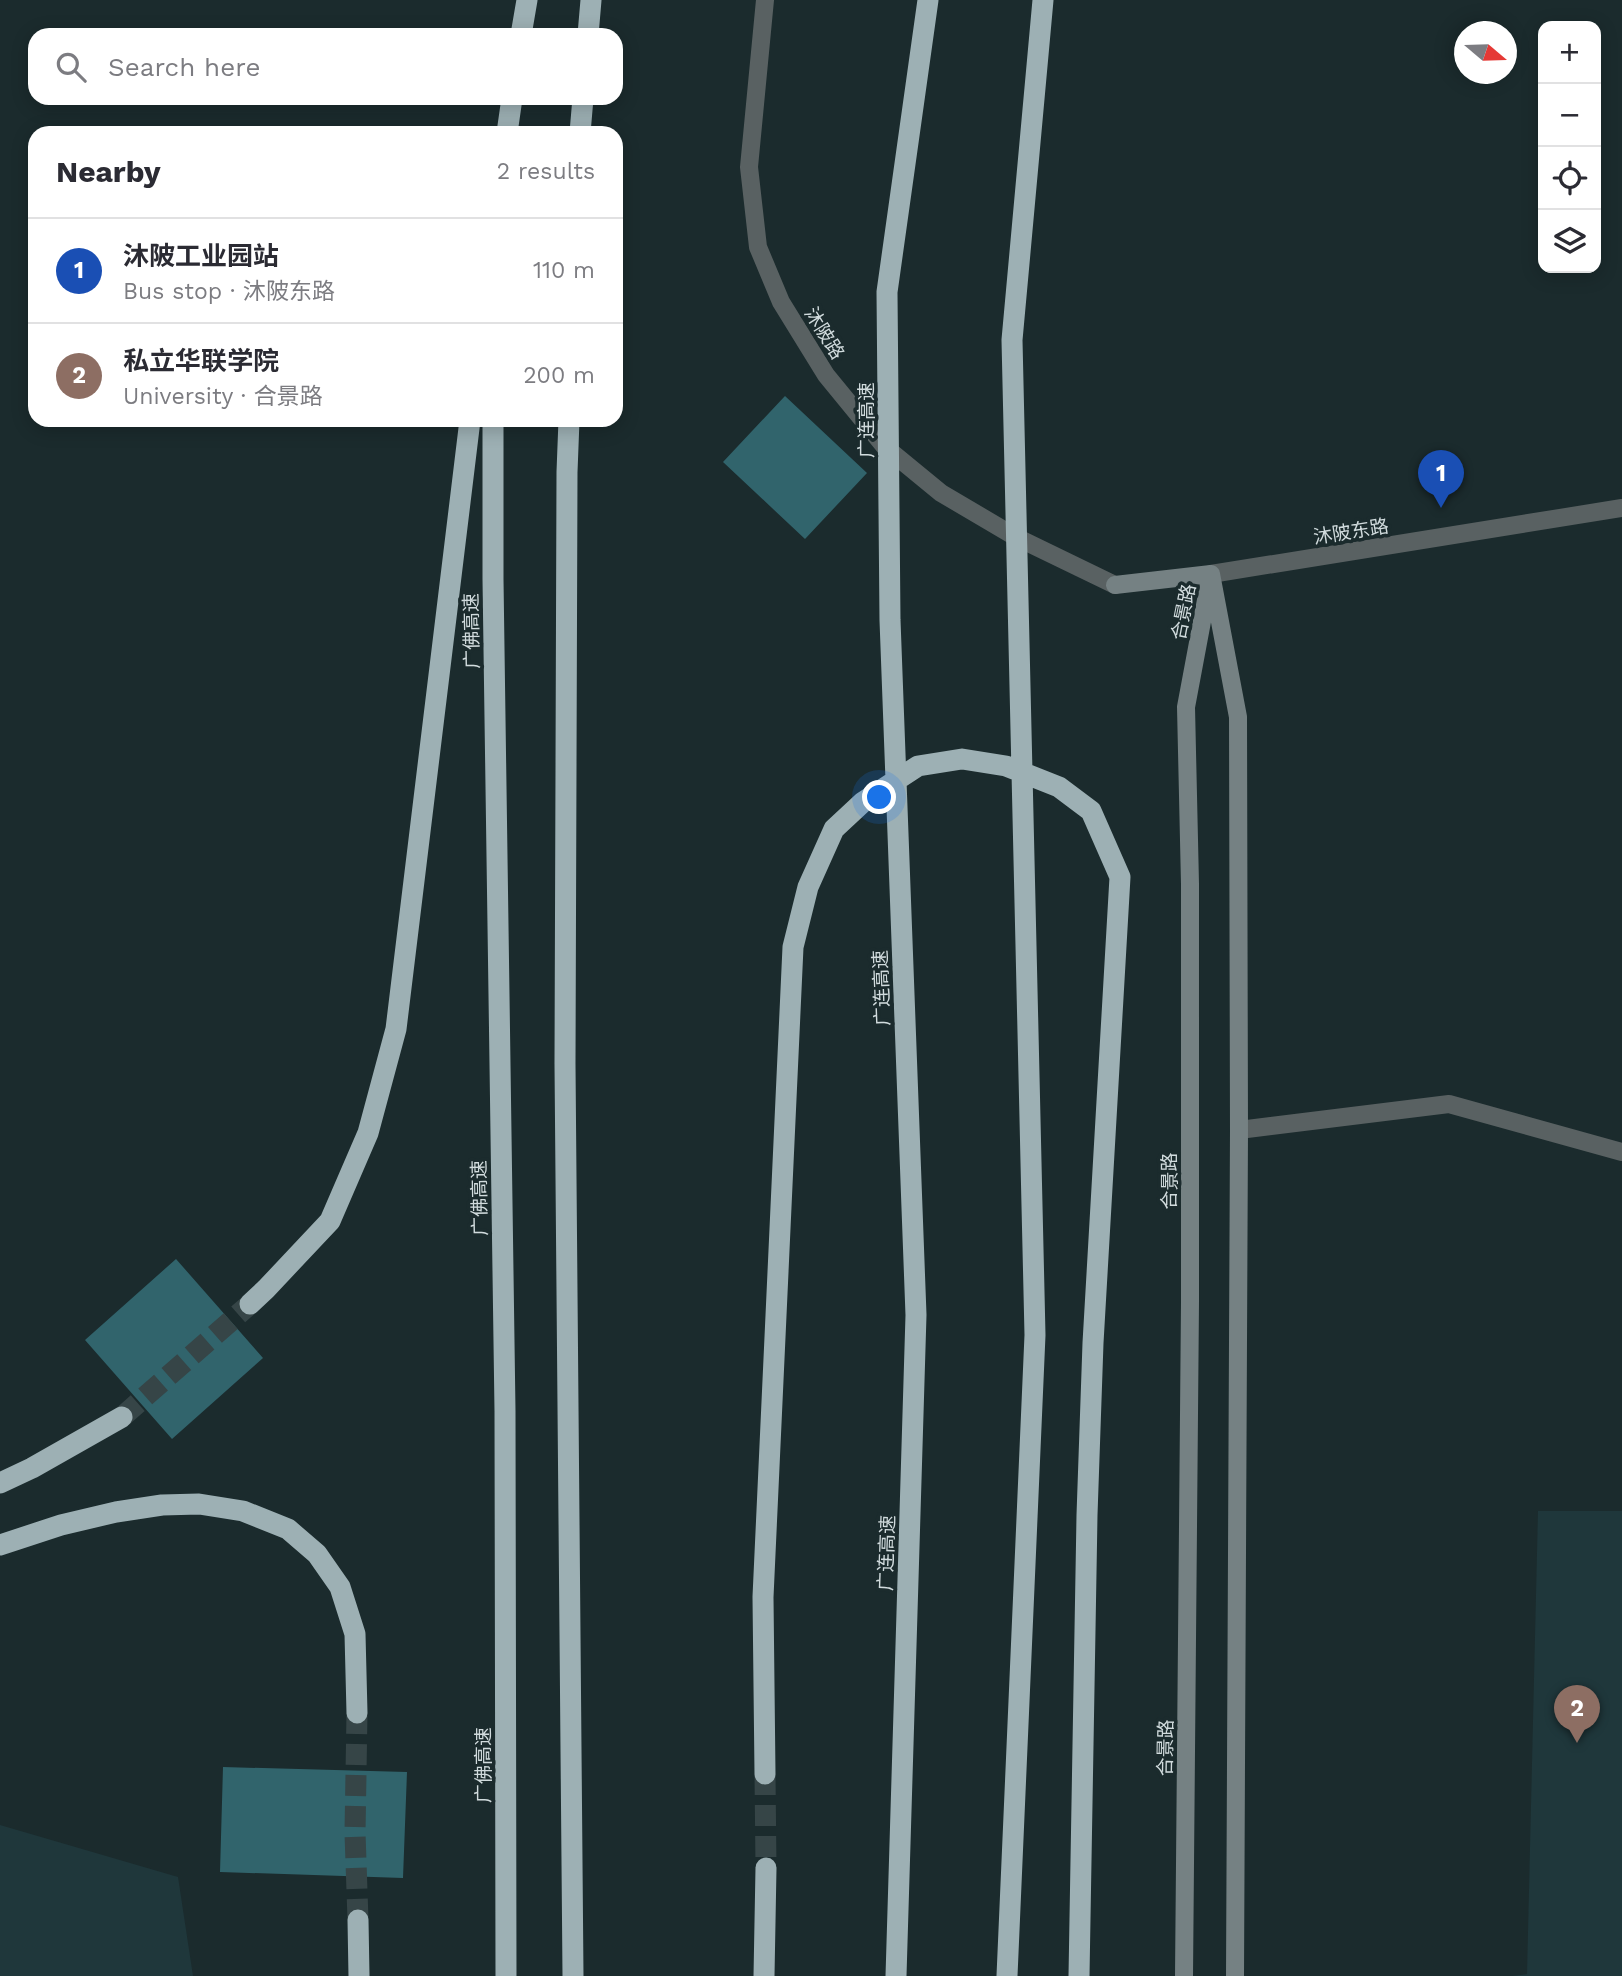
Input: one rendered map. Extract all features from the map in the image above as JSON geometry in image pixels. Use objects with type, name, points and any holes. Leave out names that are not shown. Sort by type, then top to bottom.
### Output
[{"type":"highway","points":[[522,28],[527,0]]},
{"type":"highway","points":[[589,28],[591,0]]},
{"type":"highway","name":"广连高速","points":[[896,1976],[916,1315],[890,634],[887,292],[928,0]]},
{"type":"highway","points":[[1007,1976],[1035,1335],[1012,340],[1043,0]]},
{"type":"highway","points":[[507,126],[511,105]]},
{"type":"highway","points":[[581,126],[582,105]]},
{"type":"highway","points":[[250,1304],[330,1220],[368,1133],[396,1029],[469,427]]},
{"type":"highway","name":"广佛高速","points":[[493,427],[505,1425],[506,1976]]},
{"type":"highway","points":[[569,427],[565,1064],[573,1976]]},
{"type":"highway","points":[[765,1774],[763,1597],[793,947],[808,887],[834,829],[863,802],[918,766],[962,759],[1006,766],[1059,787],[1091,811],[1120,877],[1093,1343],[1087,1515],[1079,1976]]},
{"type":"highway","points":[[0,1483],[122,1417]]},
{"type":"highway","points":[[0,1545],[61,1525],[162,1505],[199,1504],[243,1511],[288,1529],[317,1553],[340,1587],[355,1634],[357,1713]]},
{"type":"highway","points":[[764,1976],[766,1868]]},
{"type":"highway","points":[[358,1920],[359,1976]]},
{"type":"street","name":"沐陂路","points":[[765,0],[749,167],[758,247],[781,302],[826,375],[885,447],[940,493],[1014,536],[1115,585],[1211,574]]},
{"type":"street","name":"沐陂东路","points":[[1211,574],[1622,508]]},
{"type":"street","name":"合景路","points":[[1211,574],[1238,717],[1239,1130],[1234,1976]]},
{"type":"street","name":"合景路","points":[[1184,1976],[1190,1302],[1190,884],[1186,707],[1211,574]]},
{"type":"street","points":[[1239,1130],[1449,1104],[1622,1152]]},
{"type":"shaded area","points":[[1538,1511],[1622,1511],[1622,1976],[1512,1976],[1527,1974]]},
{"type":"shaded area","points":[[0,1825],[178,1877],[193,1976],[0,1976]]},
{"type":"building","points":[[785,396],[867,473],[805,539],[723,462]]},
{"type":"building","points":[[176,1259],[263,1358],[172,1439],[85,1340]]},
{"type":"building","points":[[223,1767],[407,1772],[403,1878],[220,1872]]},
{"type":"tunnel","points":[[122,1417],[250,1304]]},
{"type":"tunnel","points":[[357,1713],[355,1833],[358,1920]]},
{"type":"tunnel","points":[[765,1774],[766,1868]]},
{"type":"place","name":"沐陂工业园站","points":[[1441,508]]},
{"type":"place","name":"私立华联学院","points":[[1577,1743]]}]
